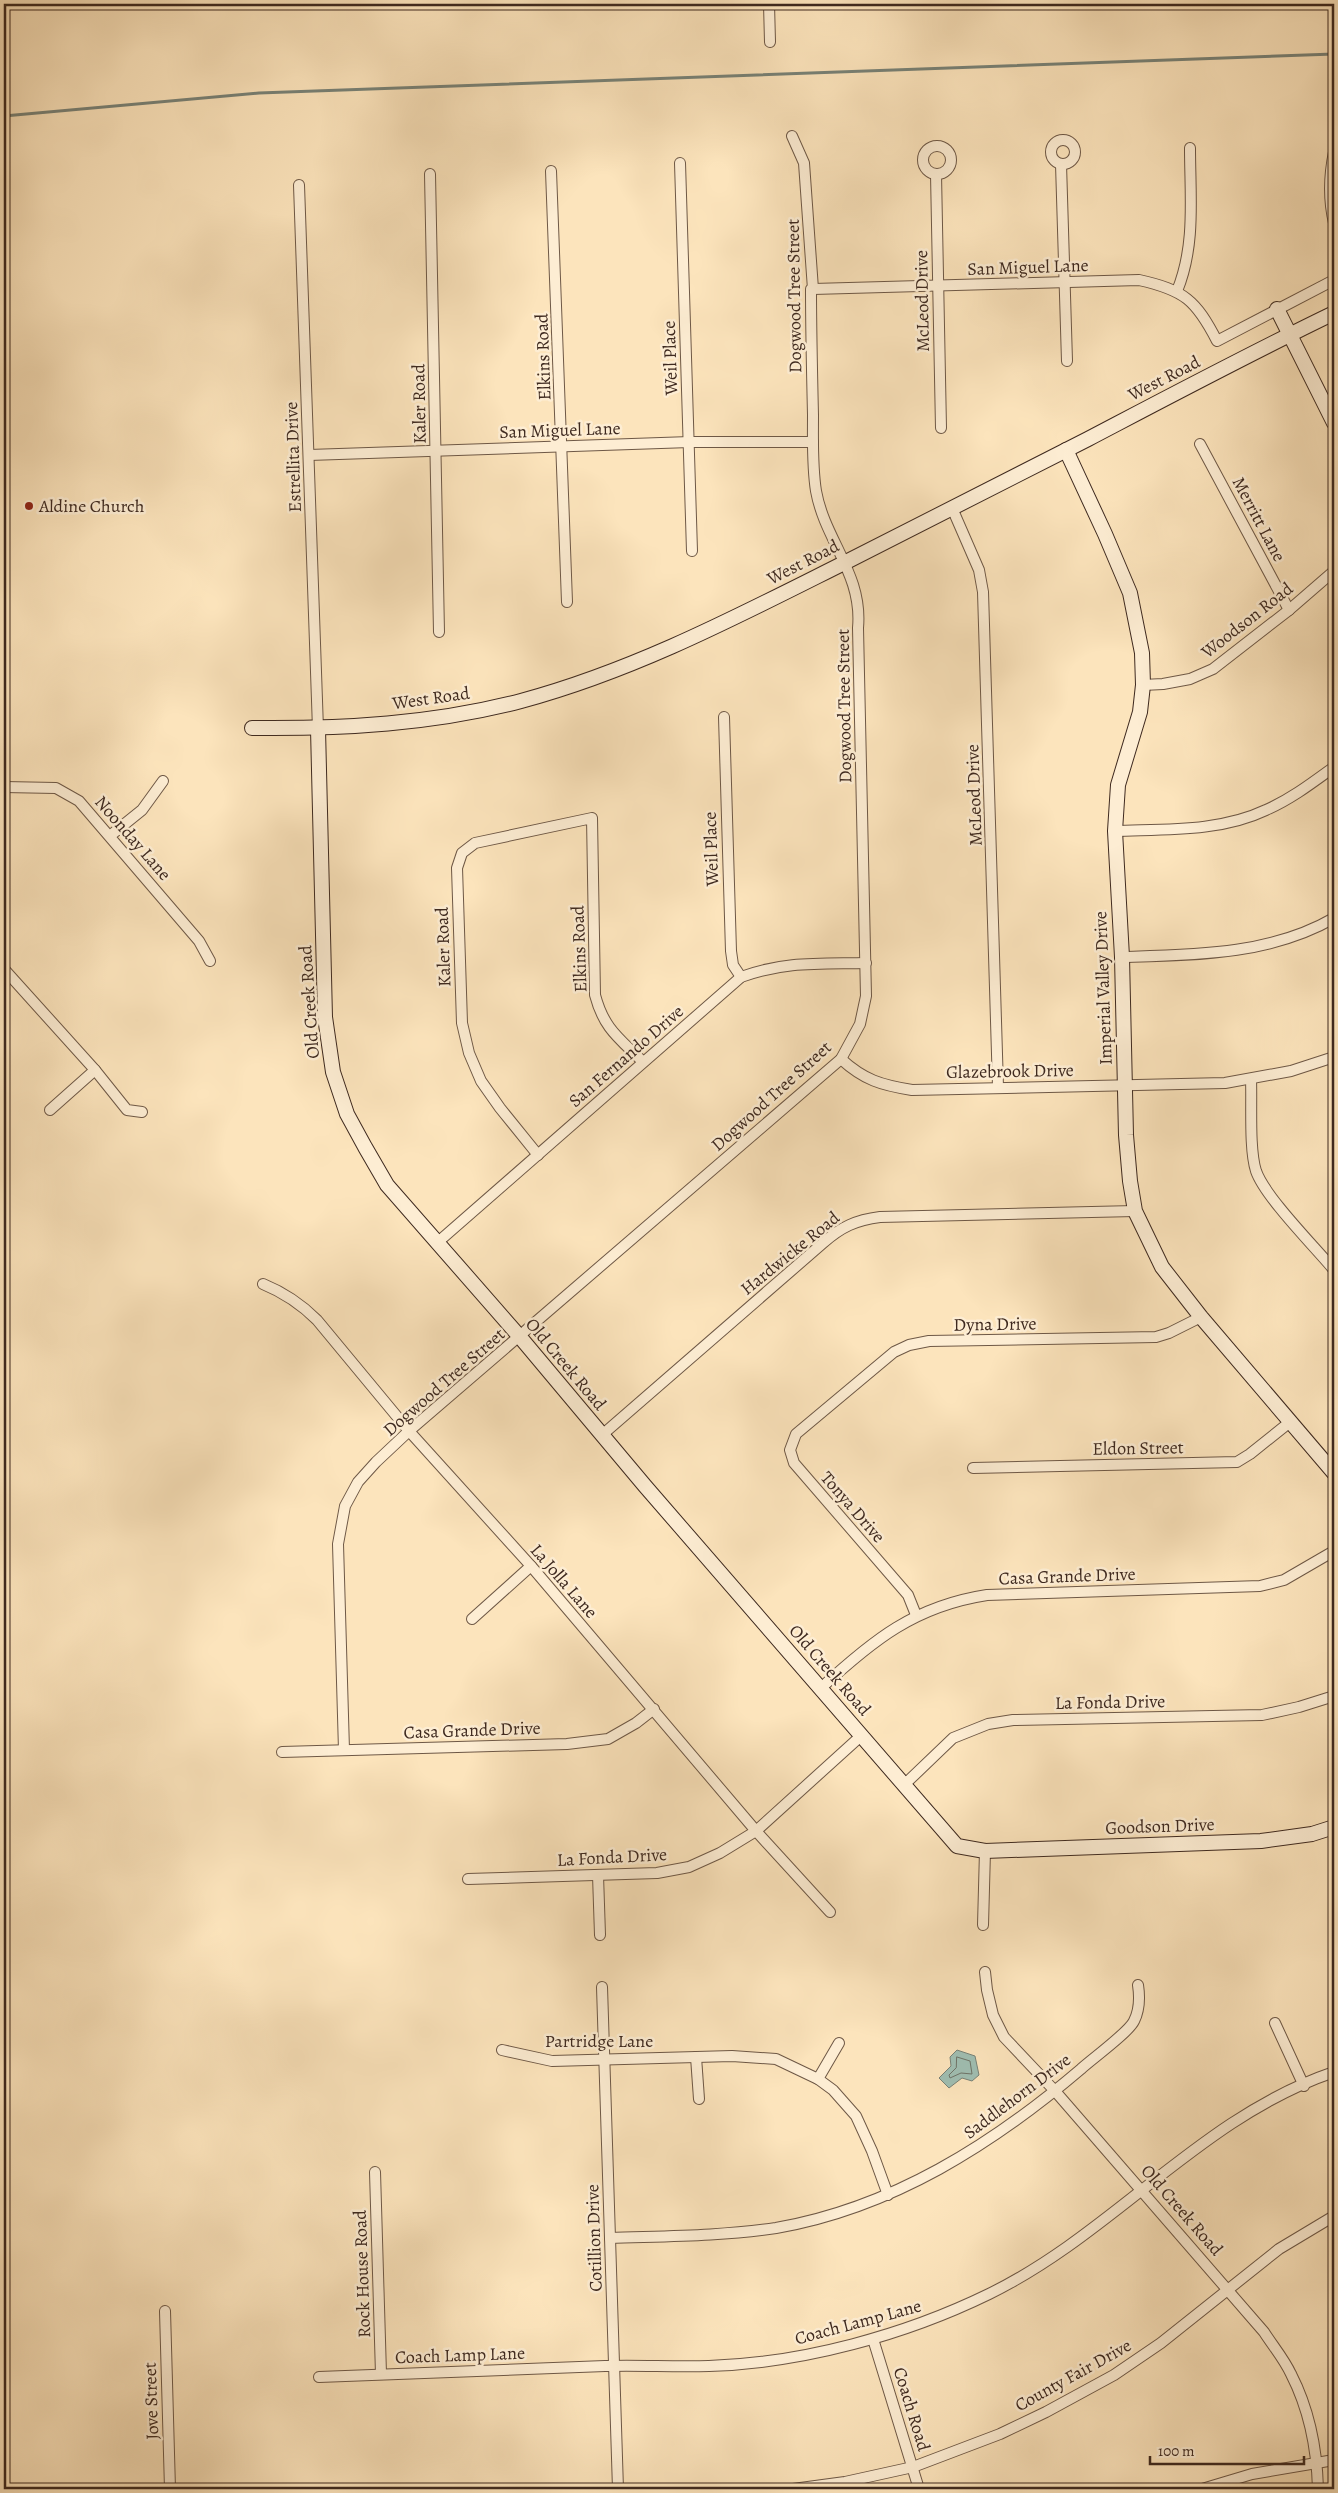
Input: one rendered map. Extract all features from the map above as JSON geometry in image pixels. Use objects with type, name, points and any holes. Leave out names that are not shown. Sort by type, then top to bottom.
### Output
[{"type":"street","points":[[769,4],[770,42]]},
{"type":"street","name":"Dogwood Tree Street","points":[[344,1750],[338,1544],[345,1506],[358,1482],[409,1431],[841,1059],[860,1024],[866,996],[866,964],[859,612],[852,576],[824,522],[816,490],[813,442],[811,289],[813,289],[804,163],[792,136]]},
{"type":"street","points":[[1177,291],[1188,257],[1190,241],[1190,148]]},
{"type":"street","points":[[1334,152],[1330,170],[1330,193],[1334,222]]},
{"type":"street","name":"Weil Place","points":[[680,163],[692,551]]},
{"type":"street","points":[[1061,164],[1067,362]]},
{"type":"street","name":"Elkins Road","points":[[551,171],[567,602]]},
{"type":"street","name":"Kaler Road","points":[[430,174],[439,632]]},
{"type":"street","name":"McLeod Drive","points":[[936,174],[941,428]]},
{"type":"street","name":"Estrellita Drive","points":[[299,184],[318,729]]},
{"type":"street","name":"San Miguel Lane","points":[[813,289],[1140,280],[1177,291]]},
{"type":"street","name":"West Road","points":[[1177,291],[1206,322],[1216,341],[1334,280]]},
{"type":"street","points":[[1277,310],[1334,423]]},
{"type":"street","name":"West Road","points":[[252,728],[318,729],[373,725],[492,708],[542,695],[666,650],[952,508],[1334,313]]},
{"type":"street","name":"San Miguel Lane","points":[[309,455],[690,442],[813,442]]},
{"type":"street","name":"Merritt Lane","points":[[1200,444],[1289,610]]},
{"type":"street","name":"Imperial Valley Drive","points":[[1066,450],[1130,593],[1142,653],[1143,685],[1136,729],[1118,785],[1115,831],[1122,958],[1130,1181],[1135,1211],[1162,1267],[1201,1318],[1334,1473]]},
{"type":"street","name":"McLeod Drive","points":[[952,508],[979,570],[984,592],[998,1087]]},
{"type":"street","name":"Woodson Road","points":[[1143,685],[1163,684],[1190,679],[1213,669],[1289,610],[1334,571]]},
{"type":"street","name":"Weil Place","points":[[724,717],[730,951],[733,965],[741,978]]},
{"type":"street","name":"Old Creek Road","points":[[318,729],[325,1017],[333,1072],[347,1114],[387,1185],[957,1846],[985,1852]]},
{"type":"street","points":[[1115,831],[1198,828],[1231,822],[1273,806],[1298,793],[1334,767]]},
{"type":"street","points":[[111,835],[142,810],[163,781]]},
{"type":"street","name":"Noonday Lane","points":[[4,787],[56,788],[79,801],[111,835],[200,941],[210,961]]},
{"type":"street","name":"Elkins Road","points":[[592,818],[595,994],[600,1013],[607,1026],[642,1062]]},
{"type":"street","name":"Kaler Road","points":[[538,1155],[486,1088],[469,1053],[462,1023],[457,868],[462,853],[475,843],[592,818]]},
{"type":"street","points":[[1122,958],[1196,956],[1243,949],[1281,939],[1322,925],[1334,918]]},
{"type":"street","name":"San Fernando Drive","points":[[438,1242],[642,1062],[741,978],[765,968],[782,965],[866,964]]},
{"type":"street","points":[[4,969],[95,1070],[127,1110],[142,1112]]},
{"type":"street","name":"Glazebrook Drive","points":[[841,1059],[866,1078],[886,1086],[912,1090],[1225,1083],[1291,1071],[1334,1058]]},
{"type":"street","points":[[50,1110],[95,1070]]},
{"type":"street","points":[[1252,1079],[1253,1152],[1256,1171],[1267,1191],[1334,1270]]},
{"type":"street","name":"Hardwicke Road","points":[[602,1435],[840,1228],[858,1220],[880,1217],[1135,1211]]},
{"type":"street","name":"La Jolla Lane","points":[[263,1284],[284,1293],[304,1307],[409,1431],[531,1566],[756,1831],[830,1912]]},
{"type":"street","name":"Dyna Drive","points":[[813,1420],[894,1352],[909,1345],[930,1341],[1156,1337],[1201,1318]]},
{"type":"street","name":"Tonya Drive","points":[[813,1420],[796,1434],[790,1450],[794,1462],[908,1595],[916,1615]]},
{"type":"street","name":"Eldon Street","points":[[974,1468],[1237,1462],[1290,1422]]},
{"type":"street","name":"Casa Grande Drive","points":[[820,1688],[867,1646],[916,1615],[964,1598],[987,1594],[1260,1586],[1284,1580],[1334,1551]]},
{"type":"street","points":[[472,1618],[531,1566]]},
{"type":"street","name":"La Fonda Drive","points":[[905,1784],[953,1738],[988,1724],[1013,1720],[1262,1714],[1299,1707],[1334,1696]]},
{"type":"street","name":"Casa Grande Drive","points":[[282,1752],[567,1744],[608,1739],[636,1723],[654,1709]]},
{"type":"street","name":"La Fonda Drive","points":[[468,1879],[657,1873],[689,1867],[720,1853],[756,1831],[862,1735]]},
{"type":"street","name":"Goodson Drive","points":[[985,1852],[1261,1841],[1312,1834],[1334,1827]]},
{"type":"street","points":[[983,1925],[985,1852]]},
{"type":"street","points":[[598,1875],[600,1935]]},
{"type":"street","name":"Old Creek Road","points":[[985,1972],[993,2015],[1004,2037],[1055,2091],[1264,2332],[1291,2374],[1307,2417],[1317,2463],[1318,2489]]},
{"type":"street","name":"Saddlehorn Drive","points":[[610,2238],[741,2232],[778,2227],[826,2216],[888,2195],[965,2156],[1009,2127],[1055,2091],[1134,2023],[1141,2002],[1138,1985]]},
{"type":"street","name":"Cotillion Drive","points":[[602,1986],[618,2489]]},
{"type":"street","points":[[1275,2023],[1304,2086]]},
{"type":"street","points":[[818,2079],[839,2043]]},
{"type":"street","name":"Partridge Lane","points":[[502,2050],[552,2061],[732,2056],[776,2059],[818,2079],[833,2090],[856,2116],[872,2151],[888,2195]]},
{"type":"street","points":[[696,2057],[698,2099]]},
{"type":"street","name":"Coach Lamp Lane","points":[[319,2377],[614,2366],[710,2366],[779,2360],[873,2339],[934,2319],[990,2294],[1046,2262],[1142,2192],[1192,2149],[1246,2113],[1334,2072]]},
{"type":"street","name":"Rock House Road","points":[[375,2172],[381,2374]]},
{"type":"street","name":"County Fair Drive","points":[[793,2489],[844,2482],[912,2467],[1000,2434],[1046,2412],[1114,2375],[1161,2343],[1279,2248],[1334,2216]]},
{"type":"street","name":"Jove Street","points":[[165,2311],[170,2489]]},
{"type":"street","name":"Coach Road","points":[[873,2339],[919,2489]]},
{"type":"street","points":[[1202,2489],[1252,2474],[1334,2460]]},
{"type":"water","points":[[957,2050],[975,2056],[979,2075],[972,2081],[962,2078],[949,2088],[939,2078],[951,2066],[950,2057]]},
{"type":"waterway","points":[[4,116],[259,93],[1334,54]]},
{"type":"place","name":"Aldine Church","points":[[29,506]]}]
